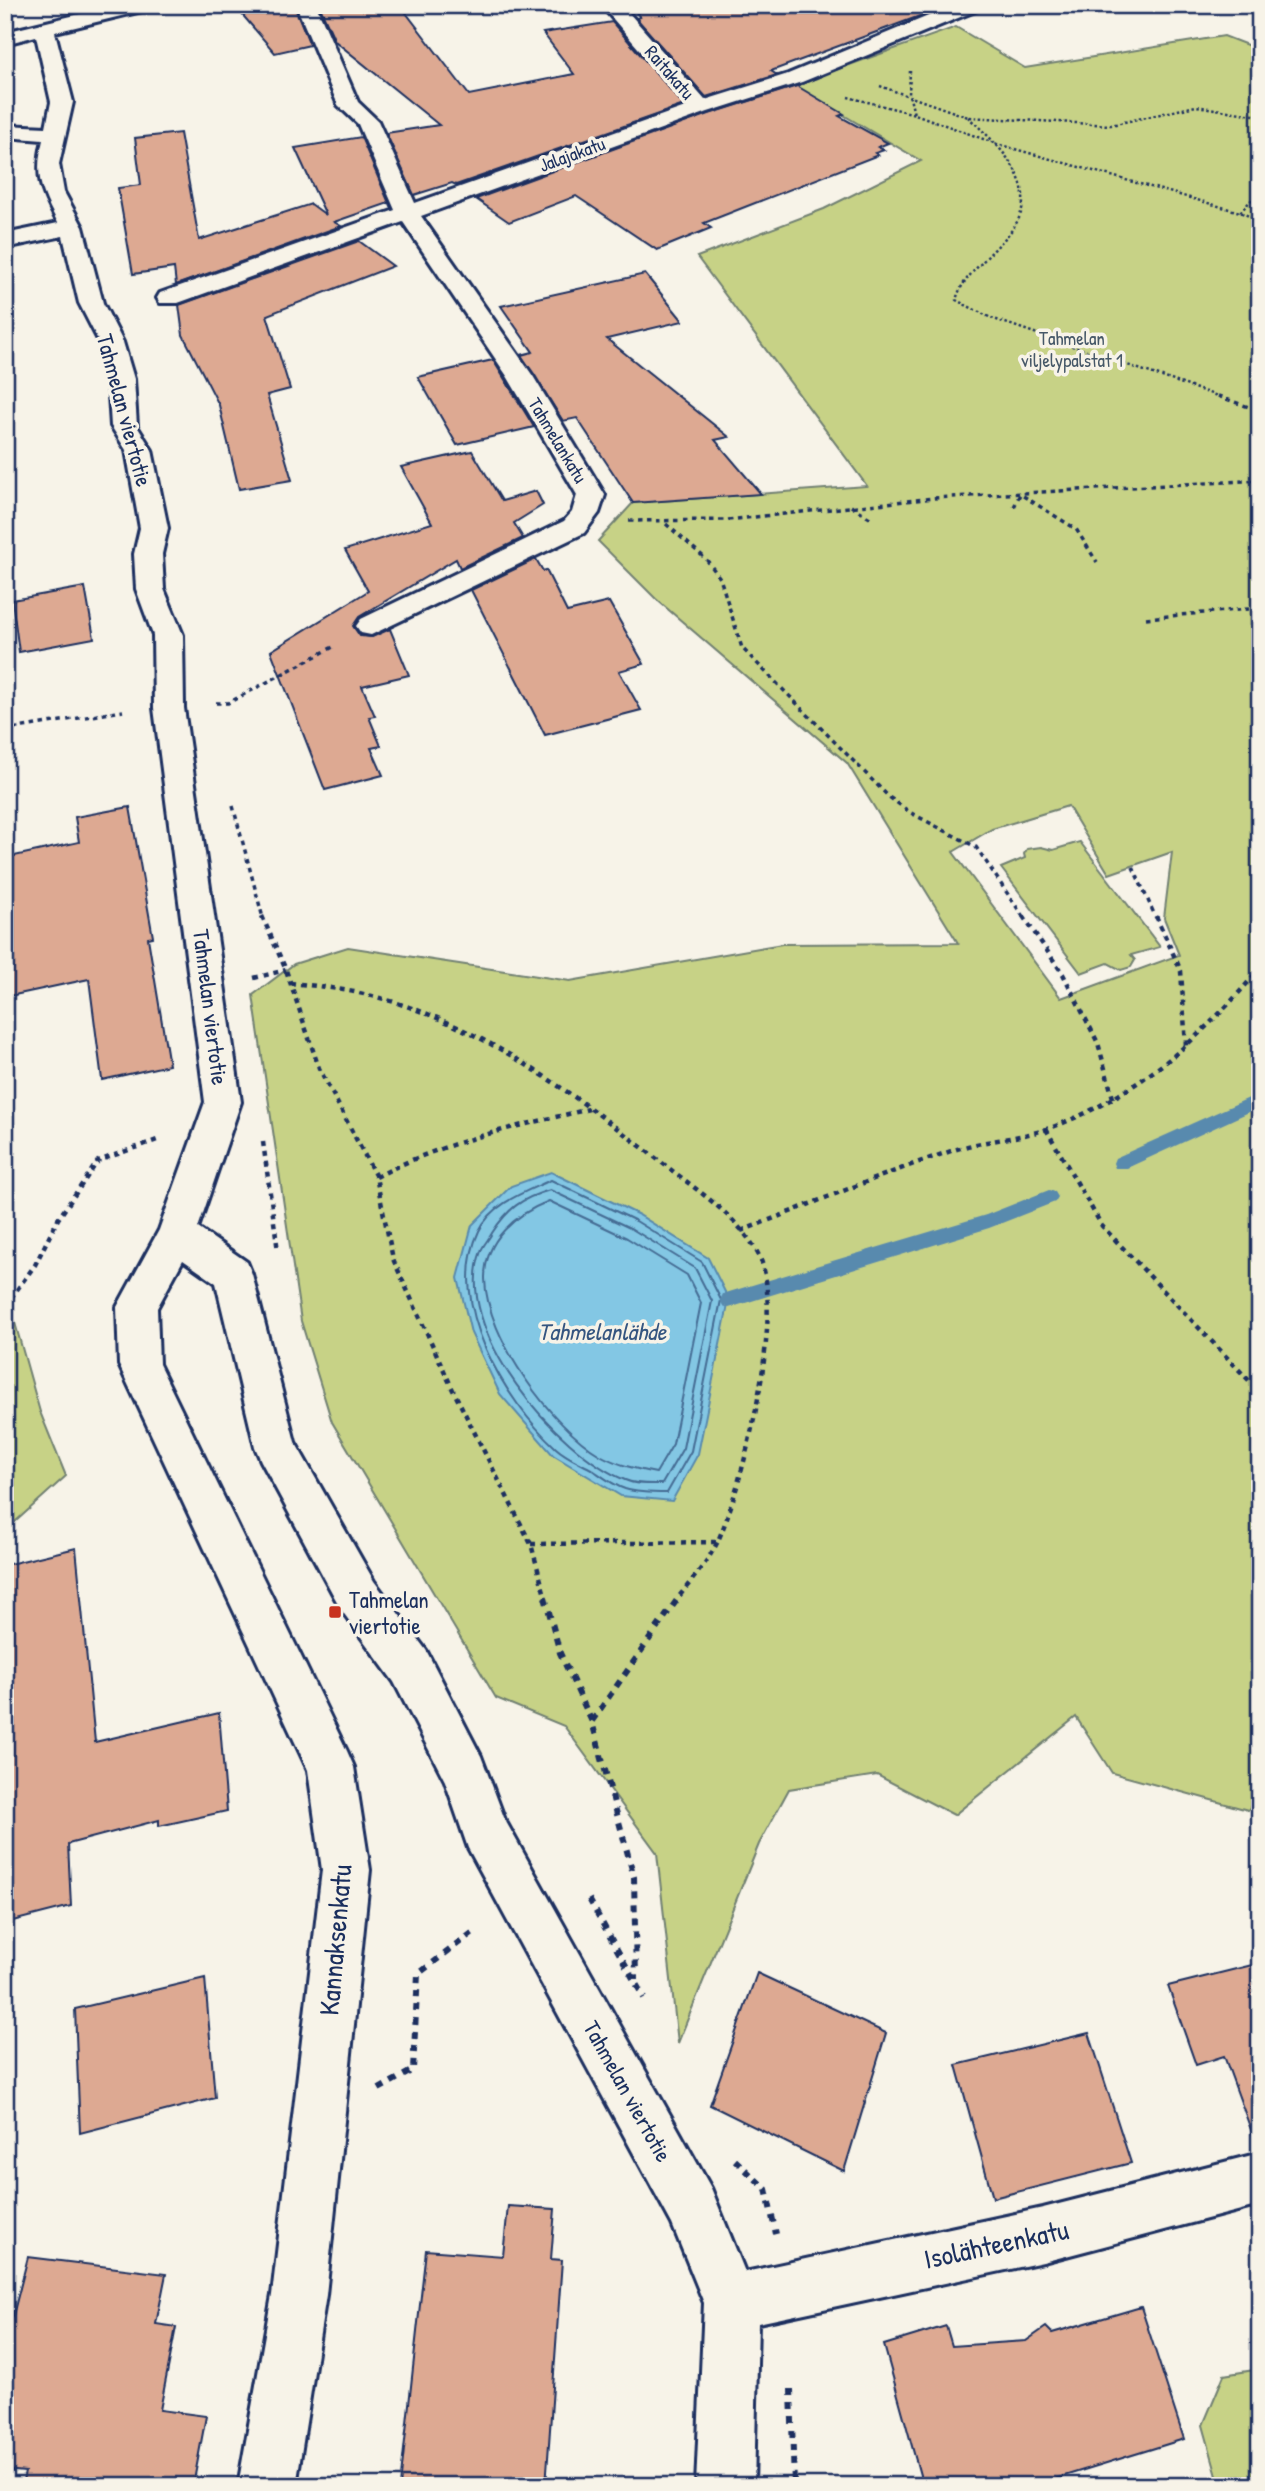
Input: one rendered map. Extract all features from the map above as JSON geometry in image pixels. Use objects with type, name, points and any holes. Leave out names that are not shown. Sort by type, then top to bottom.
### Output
[{"type":"street","points":[[5,38],[143,5]]},
{"type":"street","name":"Tahmelankatu","points":[[306,5],[349,105],[367,121],[408,214],[520,376],[591,495],[585,513],[574,527],[371,626]]},
{"type":"street","name":"Raitakatu","points":[[611,5],[701,107]]},
{"type":"street","name":"Jalajakatu","points":[[169,298],[701,107],[805,73],[973,5]]},
{"type":"street","name":"Tahmelan viertotie","points":[[45,30],[62,102],[48,164],[53,192],[72,226],[91,303],[111,342],[121,379],[124,426],[139,450],[154,528],[148,554],[150,589],[168,635],[169,708],[223,1102],[177,1234],[233,1273],[275,1447],[358,1596],[410,1666],[465,1772],[485,1831],[692,2207],[731,2303],[725,2486]]},
{"type":"street","points":[[5,131],[56,134]]},
{"type":"street","points":[[5,241],[72,226]]},
{"type":"street","name":"Kannaksenkatu","points":[[177,1234],[137,1307],[139,1365],[331,1767],[346,1870],[299,2295],[267,2486]]},
{"type":"street","name":"Isolähteenkatu","points":[[731,2303],[788,2288],[1043,2235],[1260,2179]]},
{"type":"path","points":[[805,73],[909,94],[968,117],[1111,125],[1196,106],[1260,116]]},
{"type":"path","points":[[805,73],[838,94],[915,114],[997,144],[1240,212],[1260,221]]},
{"type":"path","points":[[968,117],[997,144],[1017,176],[1023,196],[1018,221],[960,286],[956,300],[990,318],[1028,328],[1260,411]]},
{"type":"path","points":[[1240,212],[1260,191]]},
{"type":"path","points":[[585,513],[627,521],[666,524],[748,521],[850,506],[1260,480]]},
{"type":"path","points":[[1014,507],[1020,494]]},
{"type":"path","points":[[1020,494],[1076,529],[1097,562]]},
{"type":"path","points":[[850,506],[873,520]]},
{"type":"path","points":[[666,524],[706,559],[720,578],[742,648],[766,674],[842,746],[889,797],[911,813],[976,847],[1063,974],[1098,1043],[1113,1098]]},
{"type":"path","points":[[1146,618],[1260,608]]},
{"type":"path","points":[[169,708],[228,703],[371,626]]},
{"type":"path","points":[[5,730],[118,712]]},
{"type":"path","points":[[230,794],[259,908],[286,970],[319,1068],[376,1177],[393,1259],[453,1390],[531,1544],[560,1653],[592,1722],[635,1877],[636,1979]]},
{"type":"path","points":[[1133,867],[1181,971],[1186,1046]]},
{"type":"path","points":[[741,1231],[958,1149],[1046,1129],[1113,1098],[1186,1046],[1239,996],[1260,968]]},
{"type":"path","points":[[271,974],[286,970]]},
{"type":"path","points":[[290,983],[323,985],[430,1012],[530,1066],[589,1109],[741,1231],[761,1259],[767,1313],[764,1362],[744,1462],[718,1542],[592,1722]]},
{"type":"path","points":[[376,1177],[418,1155],[467,1138],[589,1109]]},
{"type":"path","points":[[5,1306],[35,1265],[58,1219],[97,1161],[217,1119]]},
{"type":"path","points":[[1046,1129],[1102,1226],[1260,1392]]},
{"type":"path","points":[[262,1138],[279,1259]]},
{"type":"path","points":[[531,1544],[718,1542]]},
{"type":"path","points":[[587,1896],[636,1979],[647,2004]]},
{"type":"path","points":[[318,2125],[413,2070],[418,1974],[522,1897]]},
{"type":"path","points":[[732,2158],[766,2189],[788,2288]]},
{"type":"path","points":[[791,2380],[794,2486]]},
{"type":"green space","name":"Tahmelan viljelypalstat 1","points":[[956,27],[1025,68],[1224,36],[1260,50],[1260,1793],[1248,1810],[1112,1773],[1076,1717],[954,1815],[877,1775],[789,1789],[759,1844],[678,2043],[657,1853],[564,1726],[496,1698],[332,1422],[301,1321],[253,995],[294,964],[348,947],[570,981],[782,944],[958,943],[847,763],[656,599],[598,541],[633,503],[867,486],[697,257],[824,209],[921,161],[793,85]],"holes":[[[1068,806],[1109,874],[1172,852],[1164,918],[1179,955],[1061,998],[953,852],[992,829]]]},
{"type":"green space","points":[[1080,842],[1160,947],[1131,955],[1135,960],[1131,967],[1121,970],[1108,963],[1081,973],[1001,868],[1025,858],[1027,849],[1041,847],[1053,850]]},
{"type":"green space","points":[[5,1287],[40,1412],[66,1476],[5,1531]]},
{"type":"green space","points":[[1260,2369],[1260,2486],[1220,2486],[1203,2425],[1224,2375]]},
{"type":"water","name":"Tahmelanlähde","points":[[551,1172],[639,1215],[708,1258],[729,1300],[698,1454],[672,1501],[621,1496],[553,1455],[500,1394],[471,1333],[458,1278],[472,1225],[511,1186]]},
{"type":"building","points":[[234,5],[294,5],[310,45],[275,53]]},
{"type":"building","points":[[319,5],[400,5],[469,95],[574,74],[543,33],[612,22],[684,105],[456,185],[452,183],[414,195],[386,133],[439,125],[335,41]]},
{"type":"building","points":[[630,5],[935,5],[936,10],[771,71],[777,75],[706,97],[636,18],[640,17]]},
{"type":"building","points":[[797,86],[844,114],[839,116],[888,143],[878,147],[884,150],[875,153],[878,155],[704,223],[711,228],[657,250],[576,196],[509,222],[476,199],[709,114]]},
{"type":"building","points":[[180,133],[199,240],[311,204],[326,215],[295,148],[361,137],[389,203],[334,222],[341,226],[176,285],[174,268],[133,274],[118,188],[141,185],[135,138]]},
{"type":"building","points":[[359,241],[393,266],[267,315],[290,389],[267,395],[292,480],[239,489],[219,405],[183,335],[179,305]]},
{"type":"building","points":[[645,274],[683,321],[607,339],[729,437],[715,440],[761,494],[633,503],[577,418],[563,421],[521,355],[533,352],[501,306]]},
{"type":"building","points":[[493,360],[534,427],[457,445],[418,377]]},
{"type":"building","points":[[472,451],[502,501],[536,491],[543,505],[514,523],[523,538],[460,568],[456,559],[359,617],[353,626],[360,636],[372,637],[390,629],[409,675],[362,686],[375,716],[369,717],[381,746],[371,748],[383,775],[325,790],[271,651],[368,591],[345,550],[432,523],[401,467]]},
{"type":"building","points":[[536,559],[543,571],[546,570],[567,612],[609,602],[644,664],[619,671],[641,710],[545,735],[471,590]]},
{"type":"building","points":[[85,587],[94,638],[19,652],[12,600]]},
{"type":"building","points":[[130,807],[153,937],[148,938],[169,1065],[102,1080],[89,979],[5,997],[5,928],[12,926],[5,858],[79,842],[75,817]]},
{"type":"building","points":[[76,1548],[95,1742],[219,1713],[227,1811],[159,1826],[159,1820],[68,1844],[71,1906],[5,1923],[5,1565]]},
{"type":"building","points":[[1260,1963],[1260,2137],[1254,2138],[1224,2056],[1196,2065],[1168,1986]]},
{"type":"building","points":[[757,1973],[886,2033],[844,2171],[710,2105]]},
{"type":"building","points":[[205,1978],[215,2098],[80,2133],[75,2009]]},
{"type":"building","points":[[1089,2033],[1131,2163],[993,2198],[956,2065]]},
{"type":"building","points":[[508,2206],[555,2209],[551,2259],[562,2260],[546,2486],[400,2486],[426,2250],[503,2256]]},
{"type":"building","points":[[28,2257],[166,2274],[156,2324],[176,2327],[160,2410],[206,2416],[193,2486],[22,2486],[25,2472],[5,2470],[5,2346]]},
{"type":"building","points":[[1141,2307],[1184,2439],[1032,2486],[923,2486],[884,2345],[946,2326],[952,2346],[1026,2341],[1046,2327],[1052,2333]]},
{"type":"waterway","points":[[1121,1163],[1260,1100]]},
{"type":"waterway","points":[[729,1300],[989,1221],[1049,1197]]},
{"type":"place","name":"Tahmelan viertotie","points":[[335,1612]]}]
